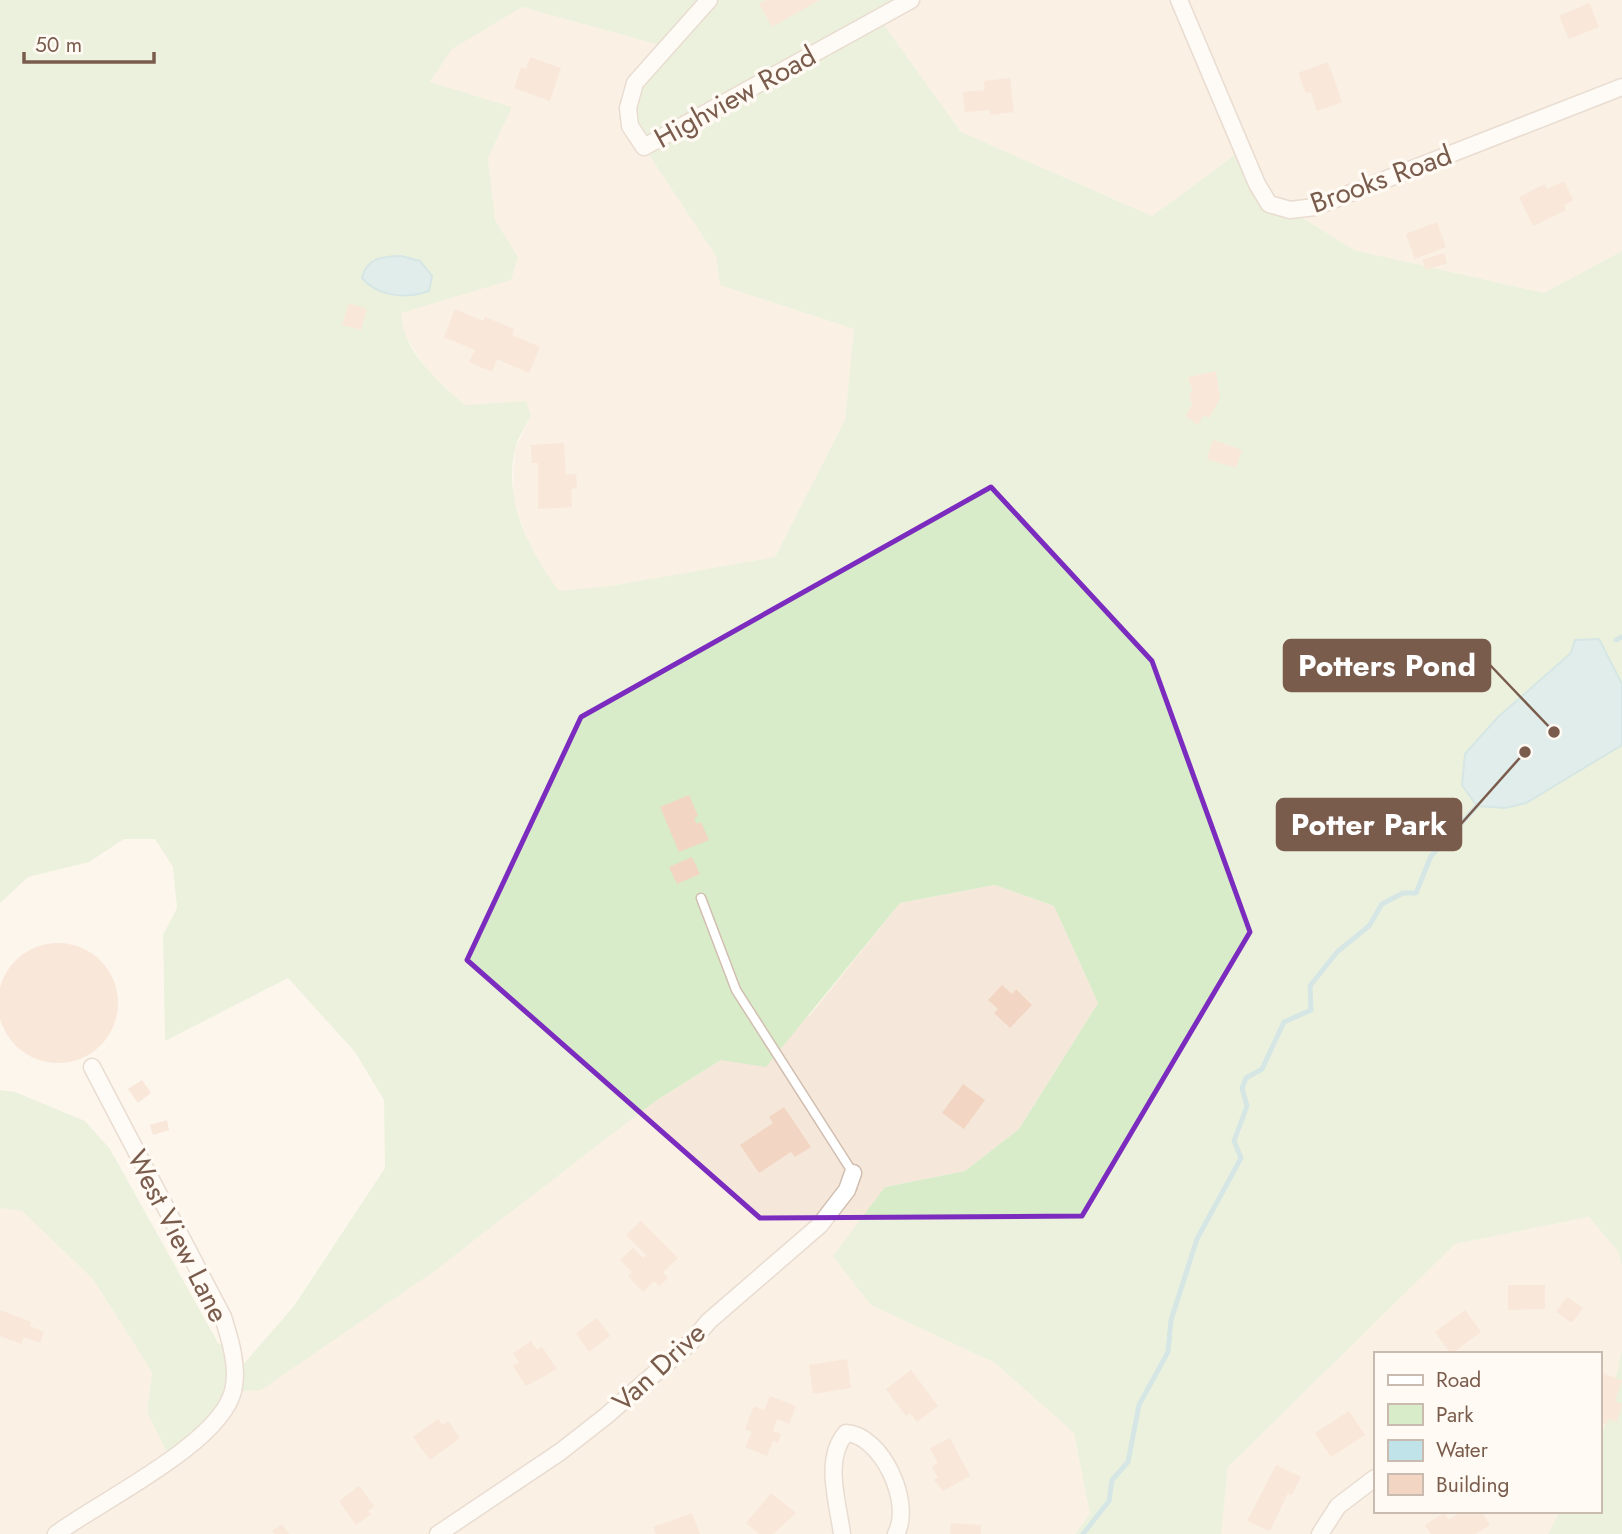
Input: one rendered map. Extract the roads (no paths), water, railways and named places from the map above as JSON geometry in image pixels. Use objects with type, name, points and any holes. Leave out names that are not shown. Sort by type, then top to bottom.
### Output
[{"type":"street","name":"Highview Road","points":[[709,0],[635,83],[628,108],[630,126],[644,147],[911,0]]},
{"type":"street","name":"Brooks Road","points":[[1179,0],[1256,184],[1269,204],[1290,210],[1315,206],[1622,87]]},
{"type":"street","name":"West View Lane","points":[[56,1534],[171,1461],[199,1437],[223,1410],[233,1392],[232,1350],[223,1317],[92,1067]]},
{"type":"street","name":"Van Drive","points":[[438,1534],[560,1452],[606,1416],[691,1342],[709,1321],[820,1225],[847,1190],[853,1173]]},
{"type":"street","points":[[842,1534],[833,1470],[839,1441],[846,1433],[859,1434],[873,1444],[883,1460],[901,1505],[898,1533]]},
{"type":"street","points":[[1320,1534],[1338,1506],[1374,1479]]},
{"type":"lane","points":[[701,898],[736,990],[853,1173]]},
{"type":"water","points":[[401,256],[420,261],[432,276],[429,291],[393,295],[376,289],[362,278],[372,262]]},
{"type":"water","points":[[1599,639],[1622,684],[1622,745],[1526,803],[1505,808],[1477,806],[1462,785],[1465,754],[1497,718],[1571,653],[1575,640]]},
{"type":"waterway","points":[[1616,640],[1622,637]]},
{"type":"waterway","points":[[1083,1534],[1109,1501],[1112,1480],[1128,1462],[1139,1405],[1168,1352],[1171,1320],[1197,1239],[1241,1158],[1234,1141],[1247,1106],[1242,1088],[1246,1078],[1262,1069],[1284,1022],[1311,1010],[1310,986],[1337,952],[1369,926],[1382,904],[1403,893],[1416,893],[1431,856],[1477,806]]},
{"type":"place","name":"Potters Pond","points":[[1554,732]]},
{"type":"place","name":"Potter Park","points":[[1525,752]]}]
